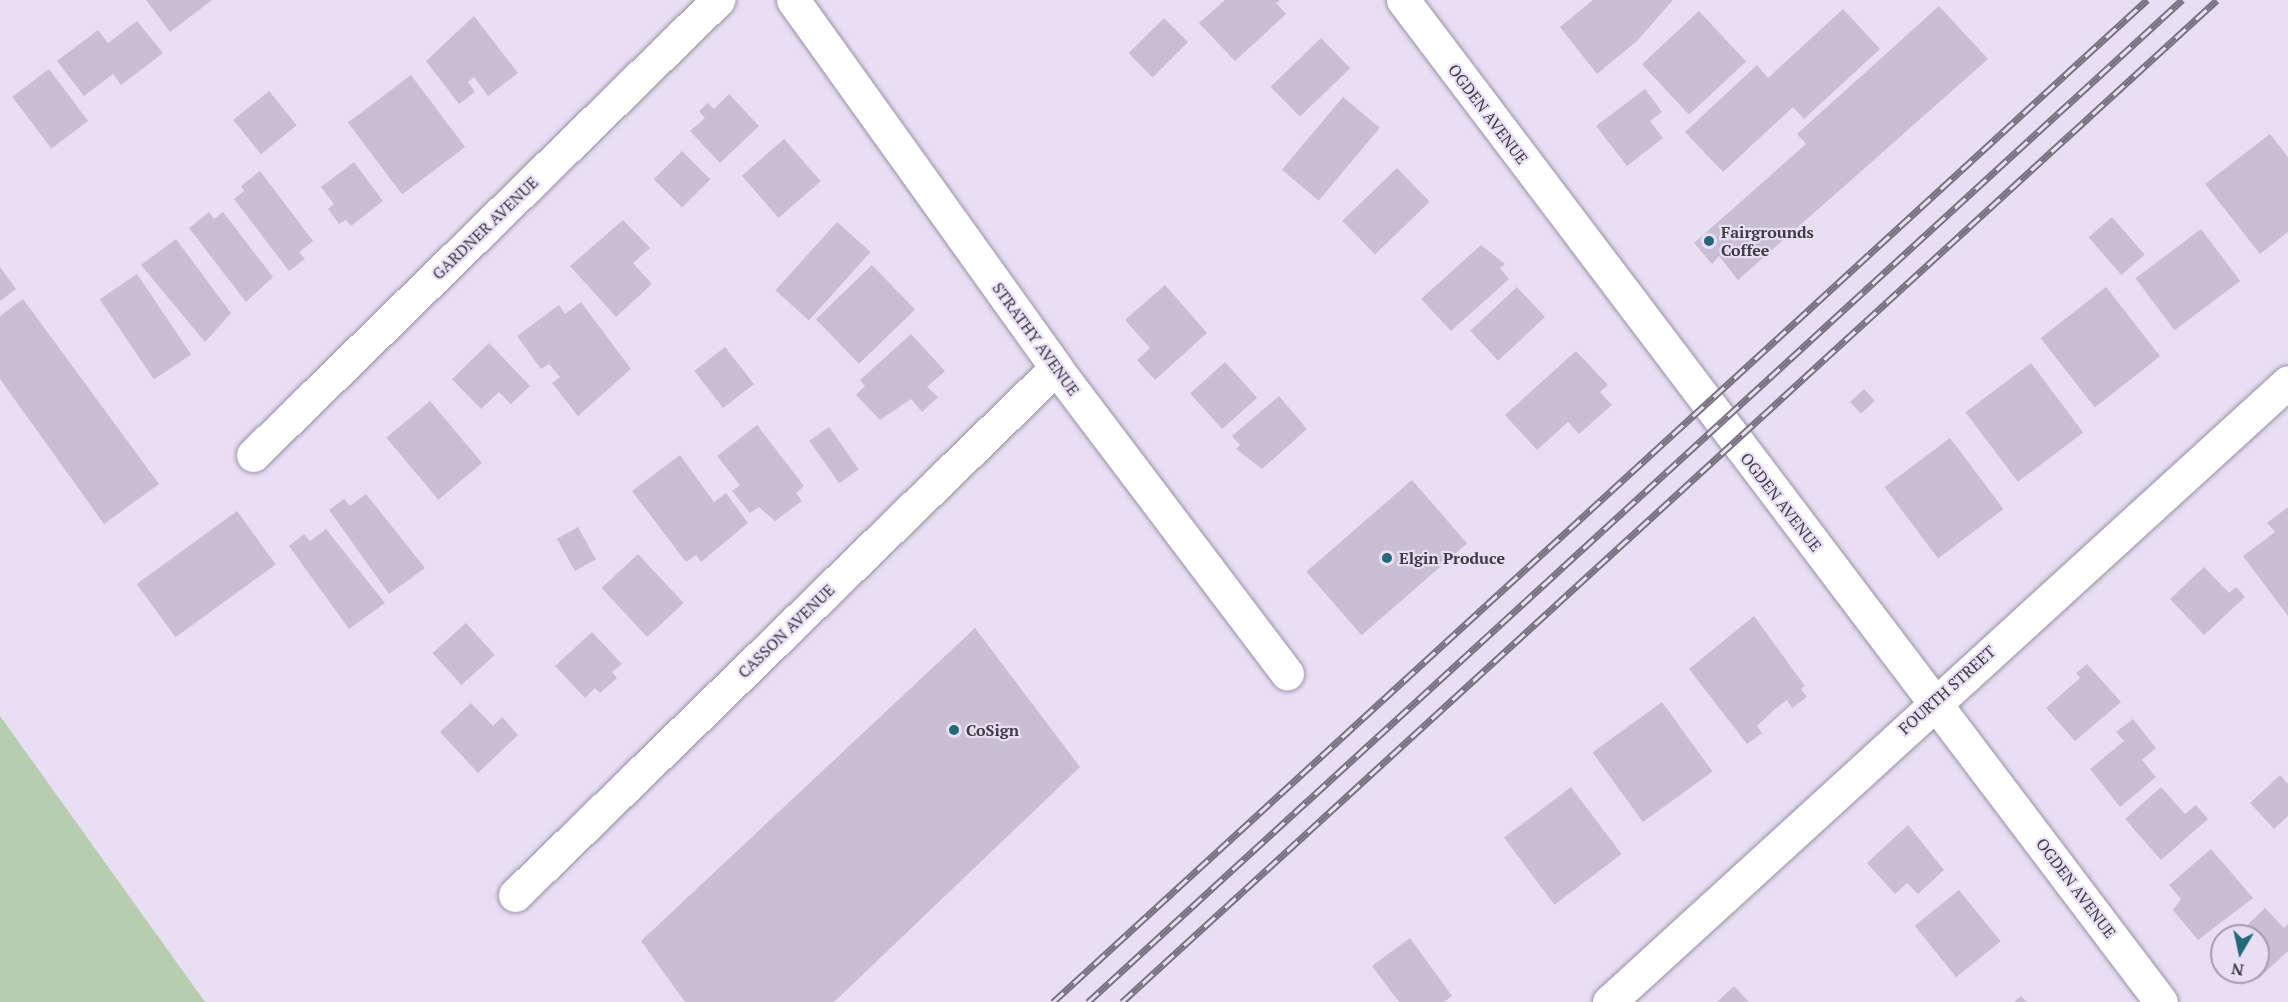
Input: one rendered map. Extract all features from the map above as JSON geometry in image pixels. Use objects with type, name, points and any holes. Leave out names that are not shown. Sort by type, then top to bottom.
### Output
[{"type":"street","name":"GARDNER AVENUE","points":[[253,455],[718,0]]},
{"type":"street","name":"STRATHY AVENUE","points":[[793,0],[1056,368],[1287,673]]},
{"type":"street","name":"OGDEN AVENUE","points":[[1403,0],[2161,1002]]},
{"type":"street","name":"CASSON AVENUE","points":[[516,895],[1056,368]]},
{"type":"street","name":"FOURTH STREET","points":[[1609,1002],[1935,701],[2288,381]]},
{"type":"green space","points":[[0,716],[205,1002],[0,1002]]},
{"type":"building","points":[[146,0],[212,0],[170,32]]},
{"type":"building","points":[[1225,0],[1280,0],[1276,3],[1286,14],[1235,61],[1199,23]]},
{"type":"building","points":[[1593,0],[1673,0],[1637,41],[1597,74],[1560,27]]},
{"type":"building","points":[[1939,6],[1988,59],[1738,280],[1719,256],[1712,264],[1694,243],[1806,144],[1797,134]]},
{"type":"building","points":[[1843,9],[1880,49],[1804,119],[1793,107],[1723,172],[1685,132],[1757,65],[1768,78]]},
{"type":"building","points":[[1699,11],[1746,61],[1689,115],[1642,64]]},
{"type":"building","points":[[474,16],[518,73],[488,96],[474,77],[468,82],[475,92],[459,104],[426,61]]},
{"type":"building","points":[[1164,18],[1188,42],[1153,77],[1129,53]]},
{"type":"building","points":[[137,21],[163,53],[121,85],[113,74],[84,96],[57,61],[98,30],[108,43]]},
{"type":"building","points":[[1321,38],[1350,68],[1300,117],[1271,87]]},
{"type":"building","points":[[49,69],[88,121],[51,149],[12,97]]},
{"type":"building","points":[[411,75],[465,147],[402,194],[348,123]]},
{"type":"building","points":[[1645,89],[1662,112],[1650,121],[1663,138],[1627,166],[1596,126]]},
{"type":"building","points":[[269,91],[297,125],[261,154],[233,120]]},
{"type":"building","points":[[729,94],[759,126],[720,163],[690,131],[705,118],[699,111],[708,103],[714,109]]},
{"type":"building","points":[[1343,97],[1380,128],[1319,201],[1282,170]]},
{"type":"building","points":[[2270,134],[2288,157],[2288,232],[2260,254],[2205,184]]},
{"type":"building","points":[[784,139],[821,181],[778,218],[742,176]]},
{"type":"building","points":[[682,151],[710,179],[682,208],[654,179]]},
{"type":"building","points":[[354,162],[383,201],[351,226],[346,220],[339,224],[328,209],[334,204],[321,187]]},
{"type":"building","points":[[1397,168],[1430,202],[1375,255],[1342,221]]},
{"type":"building","points":[[260,171],[313,241],[299,252],[305,259],[289,271],[234,199],[244,191],[241,186]]},
{"type":"building","points":[[209,212],[214,219],[223,212],[273,277],[246,302],[189,228]]},
{"type":"building","points":[[2112,217],[2145,255],[2121,275],[2089,237]]},
{"type":"building","points":[[623,220],[650,248],[633,263],[652,284],[616,317],[570,266]]},
{"type":"building","points":[[837,222],[870,252],[809,320],[775,290]]},
{"type":"building","points":[[2201,229],[2240,281],[2175,330],[2136,278]]},
{"type":"building","points":[[176,239],[231,313],[205,342],[141,265]]},
{"type":"building","points":[[1481,245],[1505,264],[1500,268],[1509,279],[1451,331],[1421,299]]},
{"type":"building","points":[[872,265],[915,310],[859,364],[816,319]]},
{"type":"building","points":[[0,267],[16,289],[0,301]]},
{"type":"building","points":[[137,274],[191,354],[154,380],[100,299]]},
{"type":"building","points":[[1165,285],[1207,333],[1155,380],[1137,360],[1150,348],[1125,320]]},
{"type":"building","points":[[1517,287],[1545,317],[1498,361],[1470,331]]},
{"type":"building","points":[[2106,287],[2160,356],[2095,407],[2041,338]]},
{"type":"building","points":[[23,299],[159,484],[104,524],[0,379],[0,316]]},
{"type":"building","points":[[581,302],[631,369],[578,416],[552,383],[560,377],[549,364],[541,369],[517,336],[559,305],[565,314]]},
{"type":"building","points":[[911,334],[945,371],[927,387],[938,397],[922,412],[911,399],[880,420],[856,395],[865,386],[860,380]]},
{"type":"building","points":[[489,343],[530,386],[511,404],[499,392],[481,409],[452,379]]},
{"type":"building","points":[[725,347],[754,384],[723,408],[694,371]]},
{"type":"building","points":[[1576,351],[1608,385],[1600,392],[1612,405],[1579,434],[1568,422],[1537,450],[1505,415]]},
{"type":"building","points":[[1225,362],[1257,398],[1222,429],[1190,393]]},
{"type":"building","points":[[2031,363],[2083,432],[2018,482],[1966,412]]},
{"type":"building","points":[[1864,389],[1875,401],[1861,414],[1850,402]]},
{"type":"building","points":[[1279,396],[1307,429],[1262,469],[1236,449],[1240,445],[1232,436]]},
{"type":"building","points":[[430,401],[482,463],[438,500],[386,438]]},
{"type":"building","points":[[757,425],[804,486],[796,493],[802,501],[775,521],[759,507],[750,513],[732,491],[740,485],[717,456]]},
{"type":"building","points":[[829,427],[859,470],[839,483],[809,441]]},
{"type":"building","points":[[1950,438],[2004,509],[1938,558],[1885,487]]},
{"type":"building","points":[[680,455],[714,502],[726,493],[748,523],[701,562],[696,555],[686,562],[632,491]]},
{"type":"building","name":"Elgin Produce","points":[[1412,480],[1467,543],[1361,635],[1306,572]]},
{"type":"building","points":[[366,494],[425,568],[389,594],[329,510],[344,499],[350,506]]},
{"type":"building","points":[[2288,507],[2288,616],[2243,556],[2275,532],[2267,523]]},
{"type":"building","points":[[237,511],[276,564],[175,637],[137,584]]},
{"type":"building","points":[[578,527],[596,559],[575,571],[557,539]]},
{"type":"building","points":[[326,529],[385,603],[349,629],[289,546],[304,534],[310,541]]},
{"type":"building","points":[[638,554],[684,603],[647,637],[601,588]]},
{"type":"building","points":[[2204,567],[2229,593],[2236,587],[2245,597],[2204,635],[2170,599]]},
{"type":"building","points":[[1754,616],[1805,686],[1801,689],[1807,697],[1792,708],[1787,700],[1775,709],[1757,726],[1762,733],[1747,744],[1689,669]]},
{"type":"building","points":[[466,623],[495,655],[461,685],[433,653]]},
{"type":"building","points":[[975,628],[1080,767],[834,1002],[685,1002],[641,941]]},
{"type":"building","points":[[592,632],[622,664],[612,672],[617,678],[600,693],[595,688],[585,698],[555,666]]},
{"type":"building","points":[[2087,664],[2121,702],[2075,741],[2046,708],[2080,678],[2076,673]]},
{"type":"building","points":[[1662,702],[1713,772],[1643,822],[1592,753]]},
{"type":"building","points":[[471,703],[493,726],[502,717],[518,735],[478,773],[440,732]]},
{"type":"building","points":[[2133,719],[2156,748],[2142,760],[2156,777],[2120,807],[2090,769],[2124,741],[2116,732]]},
{"type":"building","points":[[2280,775],[2288,784],[2288,816],[2274,829],[2250,803]]},
{"type":"building","points":[[1571,787],[1622,854],[1554,905],[1504,838]]},
{"type":"building","points":[[2161,787],[2185,814],[2196,805],[2208,819],[2161,860],[2125,819]]},
{"type":"building","points":[[1908,825],[1944,870],[1918,894],[1907,883],[1895,894],[1867,863]]},
{"type":"building","points":[[2211,849],[2253,898],[2219,924],[2210,924],[2210,931],[2198,940],[2173,910],[2181,899],[2169,885]]},
{"type":"building","points":[[1959,890],[2001,941],[1956,977],[1915,926]]},
{"type":"building","points":[[2265,908],[2284,928],[2288,924],[2288,951],[2270,968],[2270,924],[2248,924]]},
{"type":"building","points":[[1410,938],[1452,996],[1444,1002],[1399,1002],[1372,966]]},
{"type":"building","points":[[1734,986],[1749,1002],[1717,1002]]},
{"type":"building","points":[[2021,996],[2027,1002],[2014,1002]]},
{"type":"railway","points":[[1053,1002],[2147,0]]},
{"type":"railway","points":[[1088,1002],[2182,0]]},
{"type":"railway","points":[[1122,1002],[2217,0]]},
{"type":"place","name":"Fairgrounds Coffee","points":[[1709,241]]},
{"type":"place","name":"Elgin Produce","points":[[1387,558]]},
{"type":"place","name":"CoSign","points":[[954,730]]}]
